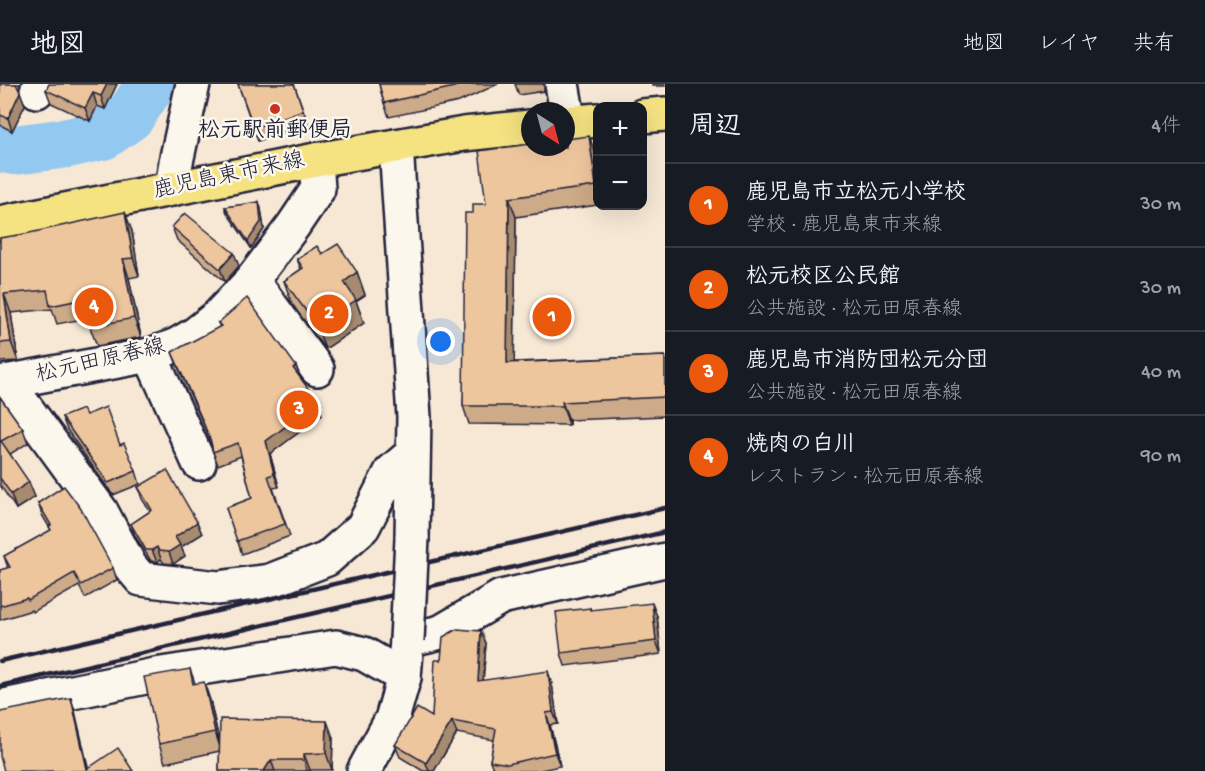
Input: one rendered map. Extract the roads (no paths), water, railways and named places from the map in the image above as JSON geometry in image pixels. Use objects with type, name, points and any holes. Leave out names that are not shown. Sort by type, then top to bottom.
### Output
[{"type":"main road","points":[[647,116],[665,114]]},
{"type":"main road","name":"鹿児島東市来線","points":[[0,223],[316,160],[464,134],[521,128]]},
{"type":"street","points":[[172,189],[193,84]]},
{"type":"street","points":[[562,84],[578,122]]},
{"type":"street","points":[[364,771],[392,719],[404,677],[407,640],[414,417],[396,146]]},
{"type":"street","name":"松元田原春線","points":[[4,383],[150,355],[177,345],[194,335],[217,317],[252,280],[293,226],[318,189],[316,160]]},
{"type":"street","points":[[252,280],[317,369]]},
{"type":"street","points":[[150,355],[199,463]]},
{"type":"street","points":[[4,383],[101,511],[130,566],[141,579],[218,588],[270,581],[327,559],[363,527],[391,472],[413,453]]},
{"type":"street","points":[[407,640],[441,632],[501,597],[665,560]]},
{"type":"street","points":[[0,707],[155,675],[336,647],[364,654],[404,677]]},
{"type":"waterway","points":[[0,147],[14,150],[68,143],[103,135],[130,116],[151,84]]},
{"type":"railway","points":[[0,661],[665,508]]},
{"type":"railway","points":[[0,686],[665,532]]},
{"type":"place","name":"松元駅前郵便局","points":[[275,109]]},
{"type":"place","name":"焼肉の白川","points":[[94,307]]},
{"type":"place","name":"松元校区公民館","points":[[329,314]]},
{"type":"place","name":"鹿児島市立松元小学校","points":[[552,317]]},
{"type":"place","name":"鹿児島市消防団松元分団","points":[[299,410]]}]
